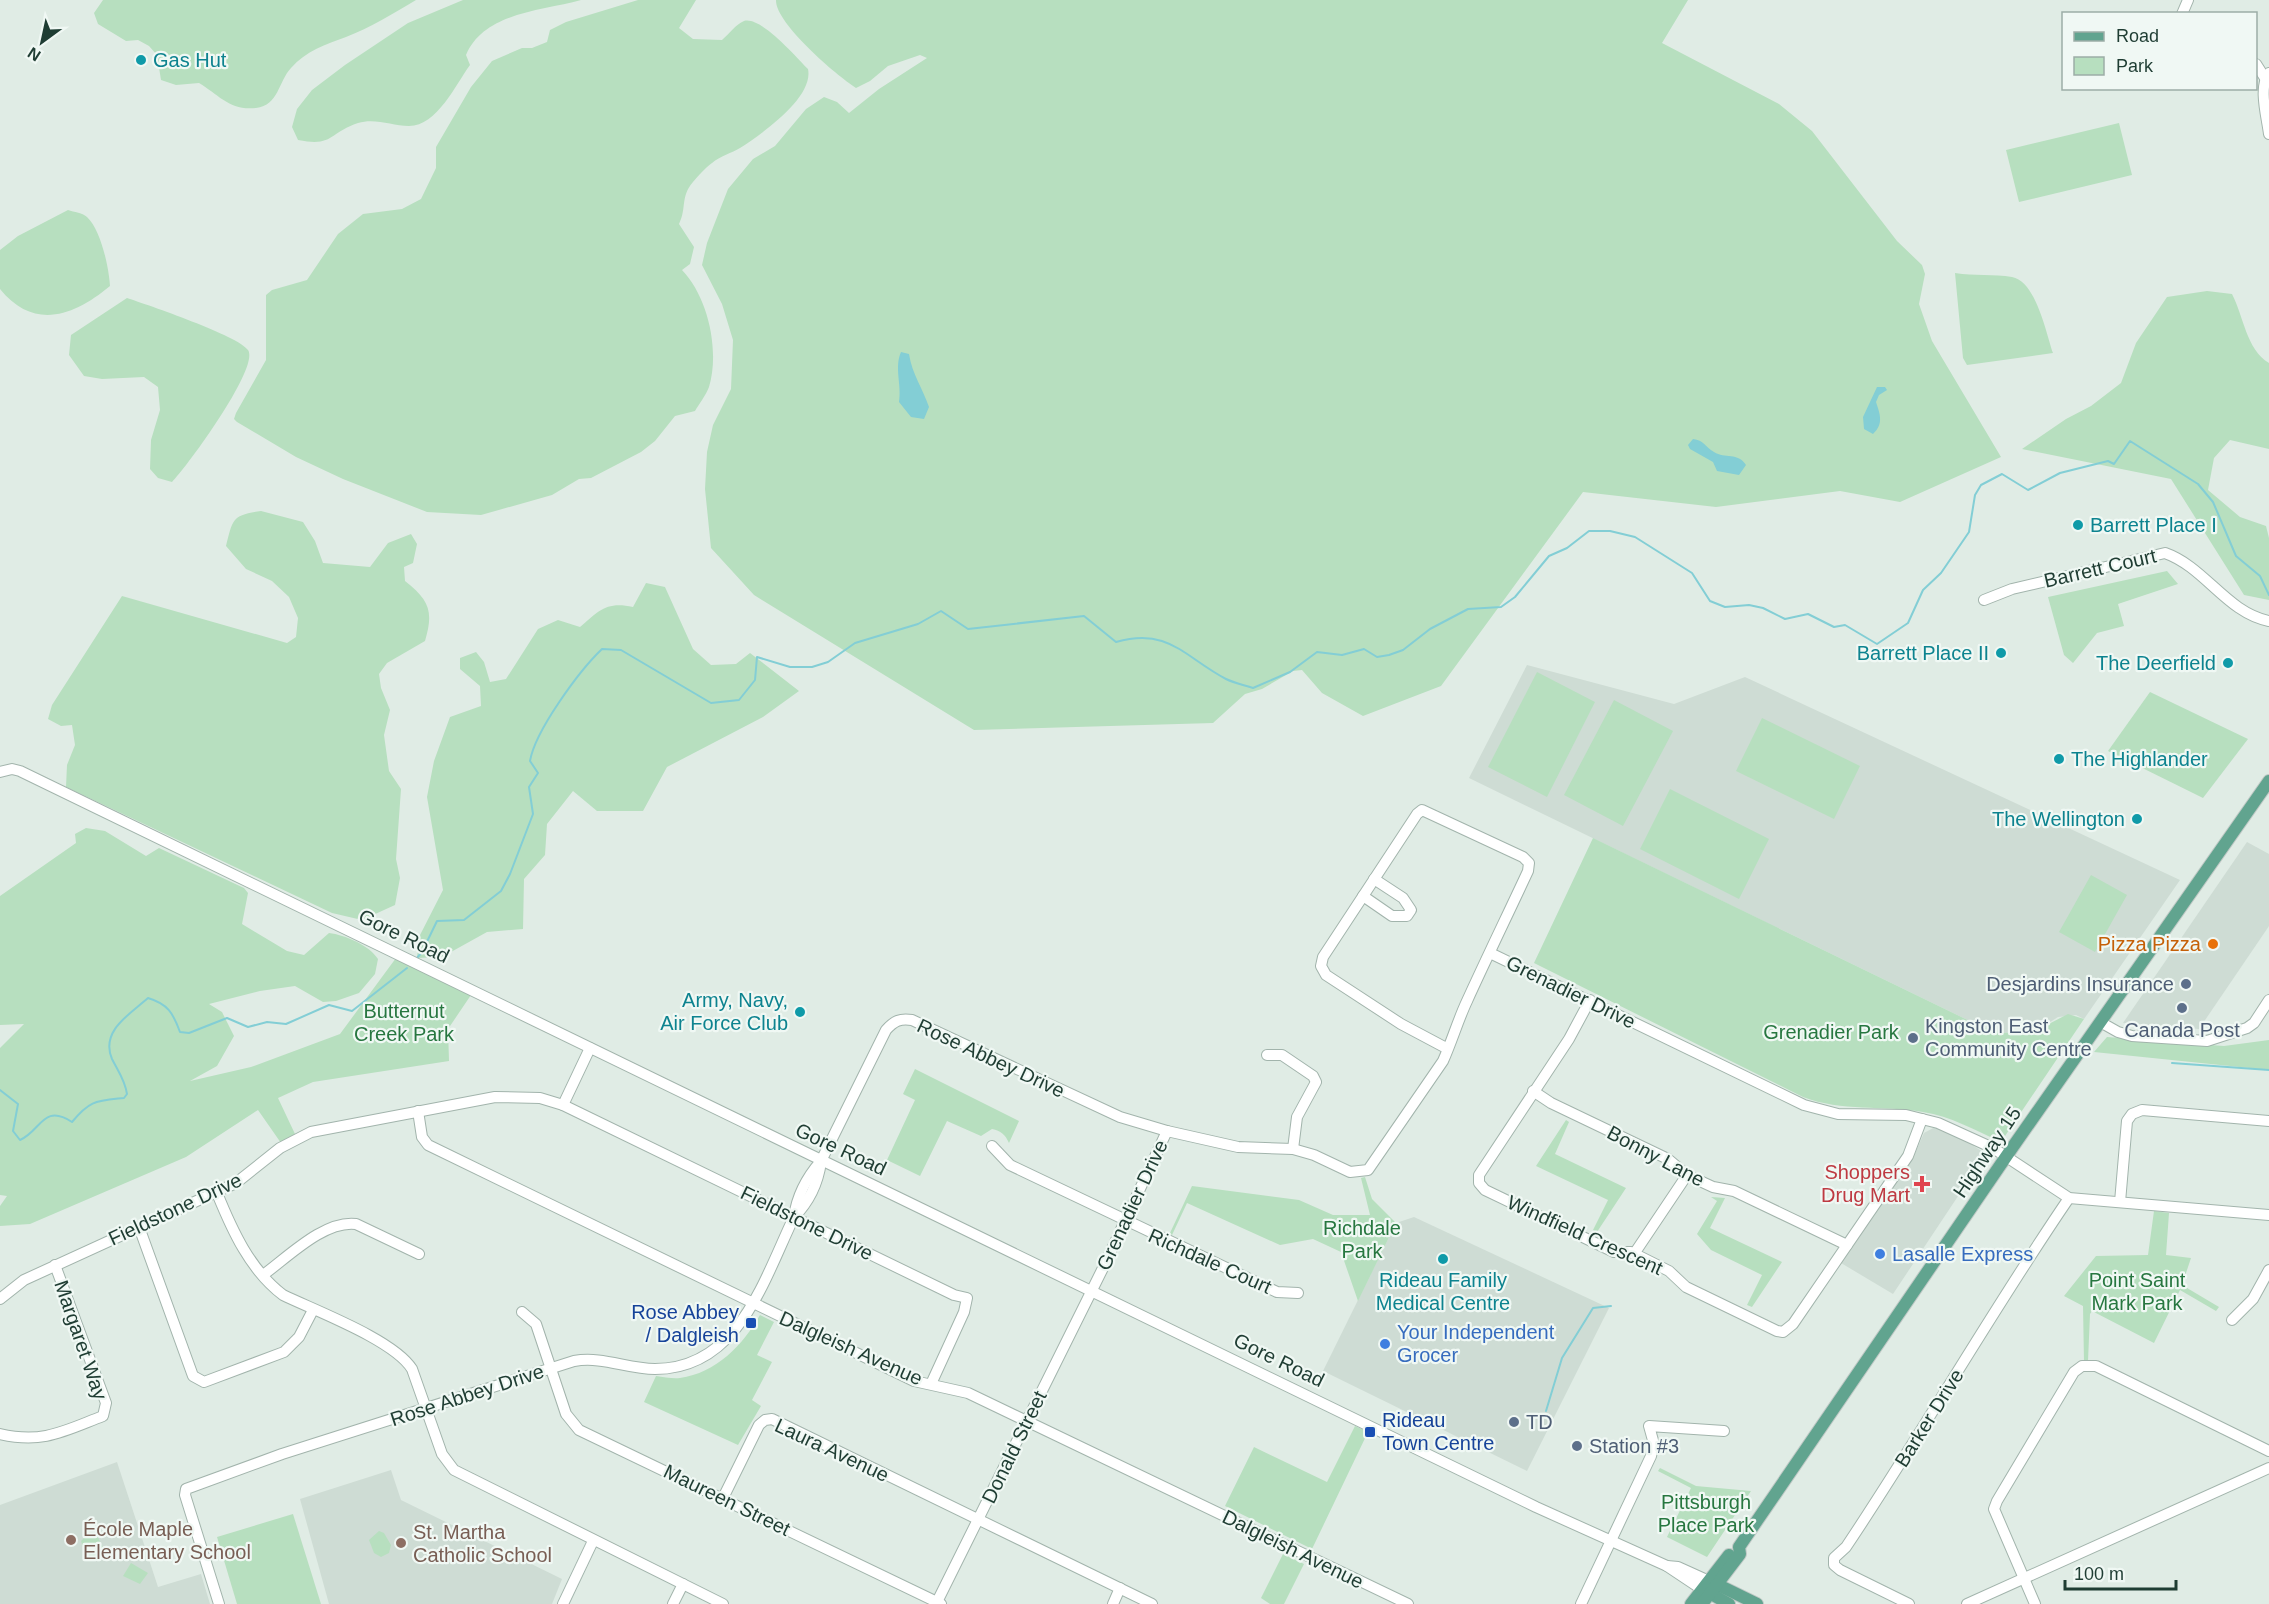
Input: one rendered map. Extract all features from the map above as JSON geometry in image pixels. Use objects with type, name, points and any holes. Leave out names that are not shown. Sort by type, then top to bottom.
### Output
[{"type":"main road","name":"Highway 15","points":[[1702,1604],[1733,1549],[1739,1547],[2006,1156],[2102,1023],[2269,781]]},
{"type":"main road","name":"Highway 15","points":[[1691,1604],[1710,1587]]},
{"type":"main road","name":"Gore Road","points":[[1710,1587],[1729,1604]]},
{"type":"main road","name":"Gore Road","points":[[1710,1587],[1757,1604]]},
{"type":"street","points":[[2257,64],[2267,76],[2269,134]]},
{"type":"street","name":"Barrett Court","points":[[1984,600],[2012,589],[2165,553],[2190,566],[2239,607],[2269,621]]},
{"type":"street","name":"Gore Road","points":[[0,772],[12,769],[20,771],[1611,1542],[1667,1566],[1678,1567],[1710,1587]]},
{"type":"street","points":[[1448,1050],[1391,1018],[1326,975],[1321,966],[1323,957],[1417,814],[1422,810],[1523,857],[1529,863],[1528,871],[1490,953]]},
{"type":"street","points":[[1363,896],[1392,916],[1407,916],[1411,910],[1403,898],[1374,879]]},
{"type":"street","name":"Grenadier Drive","points":[[1092,1290],[1167,1131],[1238,1147],[1293,1149],[1314,1155],[1350,1172],[1368,1170],[1448,1050],[1467,1001],[1490,953],[1804,1105],[1838,1114],[1906,1115],[1966,1134],[2006,1156],[2069,1198]]},
{"type":"street","name":"Windfield Crescent","points":[[1590,1000],[1569,1039],[1479,1174],[1479,1183],[1485,1190],[1614,1252],[1634,1254],[1669,1271],[1686,1287],[1783,1332],[1793,1324],[1908,1156],[1922,1119]]},
{"type":"street","points":[[2102,1023],[2118,1032],[2132,1036],[2206,1041],[2247,1028],[2254,1023],[2269,1000]]},
{"type":"street","name":"Rose Abbey Drive","points":[[219,1604],[185,1495],[186,1489],[282,1455],[550,1368],[589,1358],[648,1369],[666,1368],[695,1362],[724,1344],[740,1325],[794,1217],[809,1197],[819,1177],[821,1161],[886,1030],[902,1018],[912,1020],[1104,1111],[1167,1131]]},
{"type":"street","points":[[563,1105],[590,1048]]},
{"type":"street","points":[[1267,1055],[1281,1055],[1313,1076],[1317,1082],[1297,1118],[1293,1149]]},
{"type":"street","name":"Bonny Lane","points":[[1533,1091],[1551,1103],[1668,1158],[1687,1175],[1713,1186],[1734,1191],[1847,1245]]},
{"type":"street","name":"Fieldstone Drive","points":[[0,1299],[24,1280],[236,1183],[280,1148],[311,1132],[495,1097],[540,1098],[563,1105],[954,1295],[967,1298],[964,1312],[931,1384]]},
{"type":"street","points":[[2120,1202],[2127,1121],[2132,1114],[2142,1110],[2269,1122]]},
{"type":"street","name":"Dalgleish Avenue","points":[[418,1111],[422,1137],[428,1145],[914,1381],[968,1393],[1408,1604]]},
{"type":"street","name":"Richdale Court","points":[[992,1146],[1010,1165],[1125,1222],[1277,1292],[1298,1293]]},
{"type":"street","points":[[1634,1254],[1687,1175]]},
{"type":"street","points":[[217,1193],[249,1259],[283,1295],[399,1353],[412,1369],[442,1454],[454,1470],[723,1604]]},
{"type":"street","points":[[2069,1198],[2269,1215]]},
{"type":"street","name":"Barker Drive","points":[[1909,1604],[1840,1570],[1834,1565],[1834,1558],[1846,1548],[1903,1462],[2018,1273],[2069,1198]]},
{"type":"street","points":[[262,1275],[336,1224],[356,1224],[419,1254]]},
{"type":"street","points":[[139,1227],[193,1376],[198,1380],[204,1382],[284,1352],[299,1337],[313,1310]]},
{"type":"street","name":"Margaret Way","points":[[0,1434],[23,1440],[45,1437],[103,1416],[106,1402],[55,1265]]},
{"type":"street","points":[[2232,1320],[2253,1299],[2269,1269]]},
{"type":"street","name":"Donald Street","points":[[938,1603],[1026,1420],[1092,1290]]},
{"type":"street","name":"Maureen Street","points":[[522,1312],[536,1324],[567,1414],[579,1430],[938,1603]]},
{"type":"street","points":[[2035,1604],[1994,1509],[1996,1501],[2074,1372],[2082,1366],[2096,1366],[2269,1451]]},
{"type":"street","name":"Laura Avenue","points":[[723,1498],[759,1425],[765,1420],[772,1419],[978,1520]]},
{"type":"street","points":[[1581,1604],[1651,1456],[1654,1443],[1649,1426],[1724,1431]]},
{"type":"street","points":[[1967,1604],[2269,1468]]},
{"type":"street","points":[[978,1520],[1152,1604]]},
{"type":"street","points":[[563,1604],[593,1541]]},
{"type":"street","points":[[673,1604],[682,1584]]},
{"type":"street","points":[[1113,1604],[1120,1588]]},
{"type":"shaded area","points":[[1527,665],[1674,704],[1745,677],[2180,880],[2084,1019],[2076,1015],[2058,1017],[2041,1028],[2004,1033],[1982,1027],[1469,778]]},
{"type":"shaded area","points":[[2247,842],[2269,854],[2269,926],[2199,1029],[2123,1023]]},
{"type":"shaded area","points":[[1935,1127],[1963,1139],[1986,1154],[1893,1294],[1841,1263],[1913,1158],[1924,1133]]},
{"type":"shaded area","name":"Rideau Town Centre","points":[[1414,1217],[1609,1308],[1527,1471],[1323,1371],[1396,1223]]},
{"type":"shaded area","name":"École Maple Elementary School","points":[[117,1462],[158,1587],[201,1574],[210,1604],[0,1604],[0,1505]]},
{"type":"shaded area","name":"St. Martha Catholic School","points":[[391,1470],[401,1500],[562,1579],[552,1604],[329,1604],[300,1499]]},
{"type":"green space","points":[[103,0],[416,0],[364,29],[310,53],[291,68],[274,98],[264,106],[247,108],[232,105],[199,83],[176,85],[161,80],[157,55],[149,46],[138,40],[126,41],[98,24],[94,13]]},
{"type":"green space","points":[[463,0],[581,0],[516,15],[486,30],[466,55],[470,65],[445,103],[437,112],[419,124],[409,126],[365,122],[348,127],[318,142],[298,140],[292,127],[297,109],[312,90],[408,23]]},
{"type":"green space","points":[[638,0],[696,0],[679,28],[693,39],[722,40],[741,22],[751,21],[769,31],[808,69],[808,80],[803,91],[785,113],[737,150],[709,165],[686,193],[679,224],[694,247],[690,264],[682,270],[699,294],[705,309],[713,357],[709,387],[695,411],[675,416],[655,441],[641,452],[591,478],[579,479],[552,495],[481,515],[427,512],[343,479],[296,457],[237,422],[234,419],[236,413],[266,360],[266,295],[272,290],[307,280],[338,234],[363,214],[402,209],[421,199],[436,168],[436,147],[471,87],[492,61],[522,48],[532,48],[547,42],[550,30],[566,22]]},
{"type":"green space","points":[[776,0],[1688,0],[1662,43],[1779,104],[1812,131],[1897,241],[1922,265],[1925,274],[1919,304],[1932,341],[2001,457],[1900,502],[1840,491],[1716,507],[1583,492],[1441,686],[1363,716],[1322,693],[1302,670],[1293,671],[1262,689],[1245,694],[1213,723],[974,730],[754,595],[711,548],[705,489],[707,452],[713,425],[731,389],[733,340],[722,304],[702,265],[707,243],[728,189],[753,159],[775,146],[806,109],[824,97],[837,102],[849,113],[879,89],[927,58],[920,55],[888,66],[870,81],[856,88],[822,61],[796,35],[778,10]]},
{"type":"green space","points":[[2119,123],[2132,175],[2019,202],[2006,150]]},
{"type":"green space","points":[[68,210],[85,216],[92,223],[106,260],[110,286],[82,305],[68,311],[40,314],[26,310],[13,302],[0,289],[0,250],[18,236]]},
{"type":"green space","points":[[1955,273],[2005,276],[2020,281],[2034,298],[2053,353],[1967,365],[1963,358]]},
{"type":"green space","points":[[2207,291],[2232,294],[2250,341],[2261,357],[2269,363],[2269,449],[2230,440],[2214,458],[2208,490],[2240,517],[2266,526],[2269,538],[2269,600],[2244,595],[2171,479],[2022,449],[2066,419],[2091,406],[2121,383],[2136,343],[2167,297]]},
{"type":"green space","points":[[127,298],[211,329],[248,350],[249,360],[233,395],[206,438],[172,482],[158,478],[150,469],[151,440],[160,410],[158,387],[144,377],[102,379],[84,376],[69,355],[71,335]]},
{"type":"green space","points":[[261,511],[303,522],[315,541],[323,563],[370,567],[388,543],[411,534],[417,544],[413,563],[404,567],[405,581],[424,600],[429,614],[428,631],[425,641],[387,663],[379,674],[381,688],[390,710],[384,735],[389,771],[401,789],[396,859],[400,878],[395,905],[362,920],[332,913],[66,787],[67,765],[75,745],[72,725],[61,726],[48,719],[52,705],[122,596],[287,643],[296,637],[298,618],[289,597],[272,581],[246,569],[226,546],[235,520],[244,514]]},
{"type":"green space","points":[[2167,571],[2178,584],[2118,604],[2124,626],[2097,633],[2073,663],[2064,655],[2048,597]]},
{"type":"green space","points":[[646,583],[665,587],[693,649],[711,665],[736,664],[750,653],[799,691],[763,717],[667,767],[643,811],[597,811],[573,791],[547,824],[545,855],[524,879],[523,929],[487,932],[442,957],[417,958],[419,937],[443,890],[427,797],[434,761],[450,717],[481,706],[480,686],[460,669],[460,658],[476,652],[484,662],[490,682],[506,679],[538,629],[558,620],[580,627],[609,606],[633,607]]},
{"type":"green space","points":[[1537,672],[1595,702],[1547,797],[1488,767]]},
{"type":"green space","points":[[2150,692],[2248,739],[2203,798],[2108,751]]},
{"type":"green space","points":[[1614,700],[1673,731],[1623,826],[1564,795]]},
{"type":"green space","points":[[1762,718],[1860,766],[1834,819],[1736,771]]},
{"type":"green space","points":[[1670,789],[1769,839],[1739,899],[1640,849]]},
{"type":"green space","name":"Butternut Creek Park","points":[[86,828],[105,831],[146,856],[159,848],[244,888],[248,893],[242,924],[287,951],[304,955],[329,933],[356,942],[369,949],[378,959],[375,974],[359,993],[336,1001],[323,1002],[295,986],[260,991],[209,1004],[222,1012],[234,1036],[217,1066],[190,1081],[251,1067],[340,1034],[396,958],[471,995],[448,1029],[449,1061],[313,1082],[278,1098],[295,1134],[281,1143],[258,1110],[186,1157],[30,1224],[0,1226],[0,1206],[7,1196],[0,1195],[0,1048],[24,1024],[0,1025],[0,896],[76,843],[75,834]]},
{"type":"green space","name":"Grenadier Park","points":[[1593,838],[1982,1027],[2004,1033],[2041,1028],[2068,1014],[2084,1019],[2001,1142],[1963,1124],[1933,1114],[1833,1105],[1803,1097],[1534,963]]},
{"type":"green space","points":[[2091,875],[2127,895],[2095,952],[2059,932]]},
{"type":"green space","points":[[2107,1037],[2224,1046],[2269,1040],[2269,1070],[2094,1052]]},
{"type":"green space","points":[[915,1069],[1019,1121],[1009,1143],[998,1131],[992,1129],[981,1136],[947,1121],[920,1176],[887,1160],[915,1100],[903,1094]]},
{"type":"green space","points":[[1566,1120],[1569,1122],[1555,1154],[1626,1188],[1597,1232],[1593,1230],[1608,1200],[1536,1166]]},
{"type":"green space","name":"Richdale Park","points":[[1365,1177],[1372,1199],[1396,1223],[1358,1301],[1341,1252],[1313,1239],[1280,1245],[1187,1203],[1172,1235],[1170,1233],[1192,1186],[1299,1200],[1333,1215],[1370,1215],[1361,1178]]},
{"type":"green space","points":[[1711,1197],[1725,1198],[1710,1228],[1782,1262],[1752,1307],[1747,1305],[1762,1275],[1711,1250],[1697,1234],[1717,1201]]},
{"type":"green space","name":"Point Saint Mark Park","points":[[2154,1211],[2169,1213],[2166,1255],[2191,1258],[2182,1285],[2219,1307],[2216,1311],[2180,1290],[2154,1343],[2092,1311],[2088,1361],[2084,1362],[2083,1306],[2064,1296],[2096,1256],[2148,1255]]},
{"type":"green space","points":[[760,1315],[774,1322],[757,1355],[772,1362],[752,1400],[761,1406],[738,1445],[644,1402],[656,1376],[680,1378],[717,1364],[737,1347]]},
{"type":"green space","points":[[1355,1426],[1368,1432],[1312,1549],[1225,1506],[1254,1447],[1327,1482]]},
{"type":"green space","name":"Pittsburgh Place Park","points":[[1660,1468],[1696,1486],[1751,1491],[1707,1557],[1667,1537],[1691,1488],[1658,1471]]},
{"type":"green space","points":[[293,1514],[321,1604],[237,1604],[217,1537]]},
{"type":"green space","points":[[379,1531],[384,1533],[391,1545],[389,1553],[381,1557],[374,1553],[369,1540]]},
{"type":"green space","points":[[91,1532],[97,1535],[106,1554],[97,1561],[86,1556],[81,1541]]},
{"type":"green space","points":[[1283,1554],[1304,1564],[1284,1604],[1270,1604],[1261,1598]]},
{"type":"green space","points":[[131,1563],[148,1573],[140,1584],[123,1576]]},
{"type":"water","points":[[901,352],[909,354],[929,407],[924,419],[911,417],[899,402],[898,364]]},
{"type":"water","points":[[1877,387],[1885,387],[1887,390],[1879,395],[1876,402],[1880,423],[1873,434],[1864,429],[1863,417]]},
{"type":"water","points":[[1693,439],[1700,441],[1718,454],[1739,458],[1746,465],[1739,475],[1717,471],[1713,462],[1690,449],[1688,445]]},
{"type":"waterway","points":[[417,958],[437,921],[464,920],[501,891],[533,814],[529,787],[538,773],[530,761],[534,748],[559,702],[602,649],[621,650],[711,703],[739,700],[755,680],[757,657],[790,667],[812,667],[828,662],[855,643],[918,624],[941,611],[968,629],[1084,616],[1116,642],[1134,638],[1163,641],[1226,679],[1253,688],[1290,672],[1317,652],[1342,655],[1364,649],[1377,657],[1389,655],[1403,650],[1430,629],[1468,609],[1501,607],[1515,597],[1549,556],[1567,548],[1589,531],[1610,531],[1635,537],[1692,573],[1710,601],[1725,607],[1749,605],[1763,608],[1785,619],[1808,614],[1834,627],[1845,625],[1877,644],[1908,623],[1923,590],[1941,573],[1969,532],[1975,495],[1981,485],[2002,474],[2028,490],[2060,473],[2108,461],[2114,464],[2130,441],[2198,484],[2213,502],[2236,556],[2260,576],[2269,595]]},
{"type":"waterway","points":[[0,1090],[18,1104],[13,1131],[20,1140],[48,1117],[62,1117],[72,1122],[84,1109],[94,1103],[124,1098],[127,1094],[126,1089],[112,1059],[109,1049],[110,1040],[119,1024],[148,998],[169,1010],[180,1032],[189,1033],[227,1018],[248,1027],[267,1022],[286,1024],[329,1005],[352,1011],[407,968]]},
{"type":"waterway","points":[[2172,1063],[2269,1070]]},
{"type":"waterway","points":[[1546,1411],[1562,1358],[1593,1308],[1611,1306]]},
{"type":"place","name":"Gas Hut","points":[[141,60]]},
{"type":"place","name":"Barrett Place I","points":[[2078,525]]},
{"type":"place","name":"Barrett Place II","points":[[2001,653]]},
{"type":"place","name":"The Deerfield","points":[[2228,663]]},
{"type":"place","name":"The Highlander","points":[[2059,759]]},
{"type":"place","name":"The Wellington","points":[[2137,819]]},
{"type":"place","name":"Pizza Pizza","points":[[2213,944]]},
{"type":"place","name":"Desjardins Insurance","points":[[2186,984]]},
{"type":"place","name":"Canada Post","points":[[2182,1008]]},
{"type":"place","name":"Army, Navy, Air Force Club","points":[[800,1012]]},
{"type":"place","name":"Kingston East Community Centre","points":[[1913,1038]]},
{"type":"place","name":"Shoppers Drug Mart","points":[[1922,1184]]},
{"type":"place","name":"Lasalle Express","points":[[1880,1254]]},
{"type":"place","name":"Rideau Family Medical Centre","points":[[1443,1259]]},
{"type":"place","name":"Rose Abbey / Dalgleish","points":[[751,1323]]},
{"type":"place","name":"Your Independent Grocer","points":[[1385,1344]]},
{"type":"place","name":"TD","points":[[1514,1422]]},
{"type":"place","name":"Rideau Town Centre","points":[[1370,1432]]},
{"type":"place","name":"Station #3","points":[[1577,1446]]},
{"type":"place","name":"École Maple Elementary School","points":[[71,1540]]},
{"type":"place","name":"St. Martha Catholic School","points":[[401,1543]]}]
